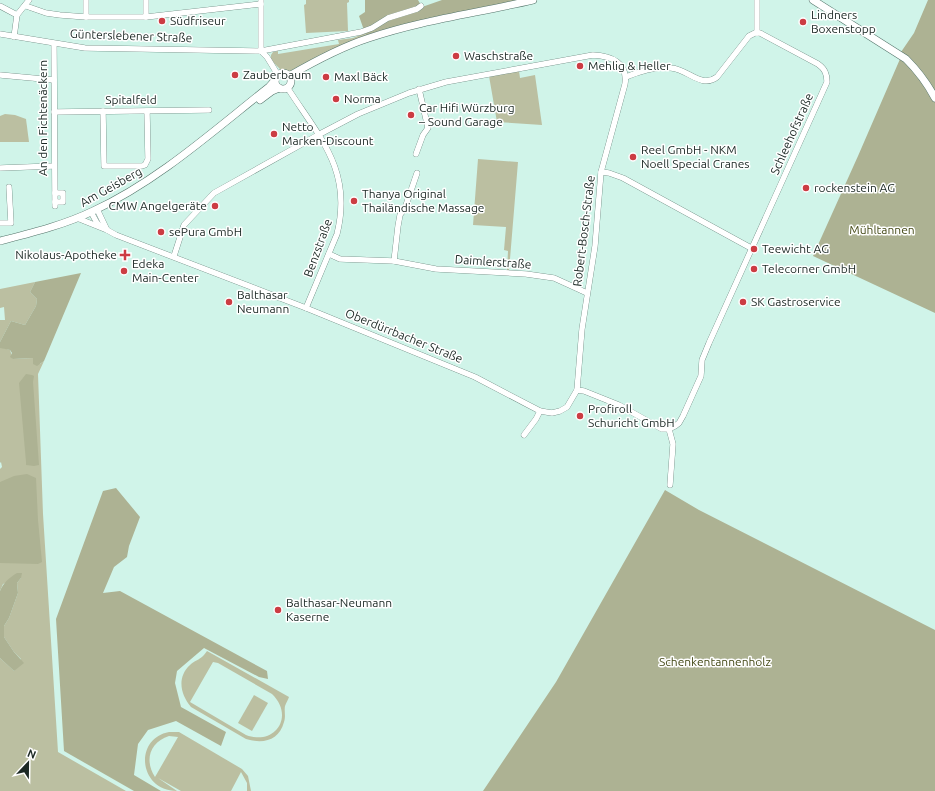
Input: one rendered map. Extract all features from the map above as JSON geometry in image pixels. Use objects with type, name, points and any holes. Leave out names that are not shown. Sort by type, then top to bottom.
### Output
[{"type":"street","points":[[86,0],[86,17]]},
{"type":"street","points":[[146,0],[146,17]]},
{"type":"street","points":[[289,76],[330,54],[369,38],[399,28],[533,0]]},
{"type":"street","points":[[174,256],[184,225],[214,193],[318,135],[384,102],[419,89],[446,82],[593,55],[605,56],[615,60],[622,66],[626,77],[644,70],[671,68],[680,69],[701,81],[708,82],[717,77],[749,36],[757,33],[758,0]]},
{"type":"street","points":[[813,0],[906,59],[926,82],[935,98]]},
{"type":"street","points":[[14,37],[17,15],[28,3],[46,13],[86,17],[146,17],[261,2],[261,51],[267,57],[276,77],[276,85],[283,88],[291,82],[289,76],[283,73],[276,77]]},
{"type":"street","points":[[0,6],[17,15]]},
{"type":"street","name":"Günterslebener Straße","points":[[0,34],[85,48],[261,51],[361,32],[372,28],[388,18],[417,9],[421,6]]},
{"type":"street","name":"Schleehofstraße","points":[[669,429],[679,423],[701,376],[702,360],[709,343],[827,82],[827,75],[824,68],[765,34],[757,33]]},
{"type":"street","name":"An den Fichtenäckern","points":[[54,44],[55,204]]},
{"type":"street","points":[[0,75],[54,80]]},
{"type":"street","name":"Am Geisberg","points":[[0,241],[25,235],[77,218],[94,211],[130,191],[173,163],[220,127],[269,87],[276,77]]},
{"type":"street","name":"Robert-Bosch-Straße","points":[[577,390],[582,329],[595,246],[601,172],[626,84],[626,77]]},
{"type":"street","name":"Am Geisberg","points":[[220,127],[272,91],[283,88]]},
{"type":"street","name":"Benzstraße","points":[[283,88],[323,141],[337,171],[342,197],[339,224],[329,254],[306,308]]},
{"type":"street","points":[[416,154],[423,135],[428,128],[419,89]]},
{"type":"street","name":"Spitalfeld","points":[[54,112],[209,110]]},
{"type":"street","points":[[103,111],[104,166],[145,165],[148,159],[147,111]]},
{"type":"street","points":[[0,168],[54,166]]},
{"type":"street","points":[[601,172],[623,178],[751,248]]},
{"type":"street","points":[[394,261],[400,215],[405,208],[417,173]]},
{"type":"street","points":[[0,223],[11,223],[9,187]]},
{"type":"street","points":[[94,211],[104,229]]},
{"type":"street","name":"Oberdürrbacher Straße","points":[[77,218],[116,235],[306,308],[475,377],[540,411],[552,413],[560,411],[567,407],[577,390]]},
{"type":"street","name":"Daimlerstraße","points":[[329,254],[340,259],[394,261],[436,269],[526,274],[554,278],[587,293]]},
{"type":"street","points":[[577,390],[584,390],[619,405],[662,429],[669,429],[672,444],[670,485]]},
{"type":"street","points":[[524,435],[540,411]]},
{"type":"green space","points":[[306,0],[349,0],[347,3],[348,31],[306,33],[304,5],[306,4]]},
{"type":"green space","points":[[365,0],[418,0],[422,7],[442,0],[520,0],[366,36],[359,16],[365,12]]},
{"type":"green space","name":"Mühltannen","points":[[928,0],[935,0],[935,313],[813,256],[900,59],[901,52],[914,33]]},
{"type":"green space","points":[[365,33],[366,36],[320,55],[290,71],[281,70],[271,60],[271,55],[273,52],[278,51],[278,54],[339,44],[338,40],[353,38]]},
{"type":"green space","points":[[519,71],[520,78],[535,75],[542,125],[497,122],[489,76]]},
{"type":"green space","points":[[5,114],[15,115],[26,119],[29,142],[0,142],[0,116]]},
{"type":"green space","points":[[478,159],[518,162],[509,271],[507,270],[508,251],[504,250],[506,227],[473,225]]},
{"type":"green space","points":[[81,273],[44,361],[37,366],[33,364],[33,358],[13,359],[10,357],[12,353],[10,350],[0,348],[0,342],[11,321],[25,325],[36,306],[37,299],[30,292],[35,282]]},
{"type":"green space","points":[[35,282],[30,292],[37,299],[36,306],[25,325],[11,321],[0,342],[0,320],[5,320],[4,307],[0,308],[0,289]]},
{"type":"green space","points":[[0,347],[10,350],[13,359],[33,358],[33,361],[40,364],[44,361],[38,374],[43,514],[58,752],[126,791],[0,791],[0,658],[14,671],[21,659],[14,652],[4,637],[4,626],[9,618],[18,593],[17,583],[21,578],[3,584],[0,591],[0,469],[2,467],[1,462],[0,463]]},
{"type":"green space","points":[[26,374],[34,376],[33,382],[39,465],[34,466],[26,465],[19,383]]},
{"type":"green space","points":[[27,474],[36,478],[42,562],[38,564],[0,563],[0,482],[14,476]]},
{"type":"green space","points":[[116,488],[140,517],[129,546],[127,557],[114,567],[103,593],[120,591],[267,671],[268,679],[259,677],[204,648],[177,671],[175,683],[181,707],[226,732],[221,746],[176,721],[148,730],[138,744],[134,775],[161,791],[134,791],[64,751],[56,619],[103,491]]},
{"type":"green space","name":"Schenkentannenholz","points":[[665,490],[699,510],[935,630],[935,791],[483,791],[556,682]]},
{"type":"green space","points":[[17,573],[22,573],[21,578],[17,583],[18,593],[9,618],[4,626],[4,637],[14,652],[24,663],[14,671],[0,658],[0,591],[7,580]]},
{"type":"green space","points":[[207,651],[289,697],[285,706],[285,718],[282,728],[274,737],[270,740],[264,741],[246,739],[191,707],[182,691],[183,675],[190,665]],"holes":[[[213,662],[218,663],[272,694],[279,703],[282,711],[282,720],[273,733],[266,736],[256,737],[246,735],[190,702]]]},
{"type":"green space","points":[[254,695],[268,703],[252,731],[238,723]]},
{"type":"green space","points":[[169,732],[179,732],[242,769],[248,776],[251,791],[247,791],[247,783],[241,772],[231,791],[181,791],[158,778],[177,791],[164,789],[155,783],[148,774],[145,764],[146,754],[150,744],[157,737]],"holes":[[[169,736],[178,737],[155,777],[150,764],[153,747],[162,739]]]},
{"type":"place","name":"Südfriseur","points":[[162,21]]},
{"type":"place","name":"Lindners Boxenstopp","points":[[803,22]]},
{"type":"place","name":"Waschstraße","points":[[456,56]]},
{"type":"place","name":"Mehlig & Heller","points":[[580,66]]},
{"type":"place","name":"Zauberbaum","points":[[235,75]]},
{"type":"place","name":"Maxl Bäck","points":[[326,77]]},
{"type":"place","name":"Norma","points":[[336,99]]},
{"type":"place","name":"Car Hifi Würzburg – Sound Garage","points":[[411,115]]},
{"type":"place","name":"Netto Marken-Discount","points":[[274,134]]},
{"type":"place","name":"Reel GmbH - NKM Noell Special Cranes","points":[[633,157]]},
{"type":"place","name":"rockenstein AG","points":[[806,188]]},
{"type":"place","name":"Thanya Original Thailändische Massage","points":[[354,201]]},
{"type":"place","name":"CMW Angelgeräte","points":[[215,206]]},
{"type":"place","name":"sePura GmbH","points":[[161,232]]},
{"type":"place","name":"Teewicht AG","points":[[754,249]]},
{"type":"place","name":"Nikolaus-Apotheke","points":[[125,255]]},
{"type":"place","name":"Telecorner GmbH","points":[[754,269]]},
{"type":"place","name":"Edeka Main-Center","points":[[124,271]]},
{"type":"place","name":"Balthasar Neumann","points":[[229,302]]},
{"type":"place","name":"SK Gastroservice","points":[[743,302]]},
{"type":"place","name":"Profiroll Schuricht GmbH","points":[[580,416]]},
{"type":"place","name":"Balthasar-Neumann Kaserne","points":[[278,610]]}]
